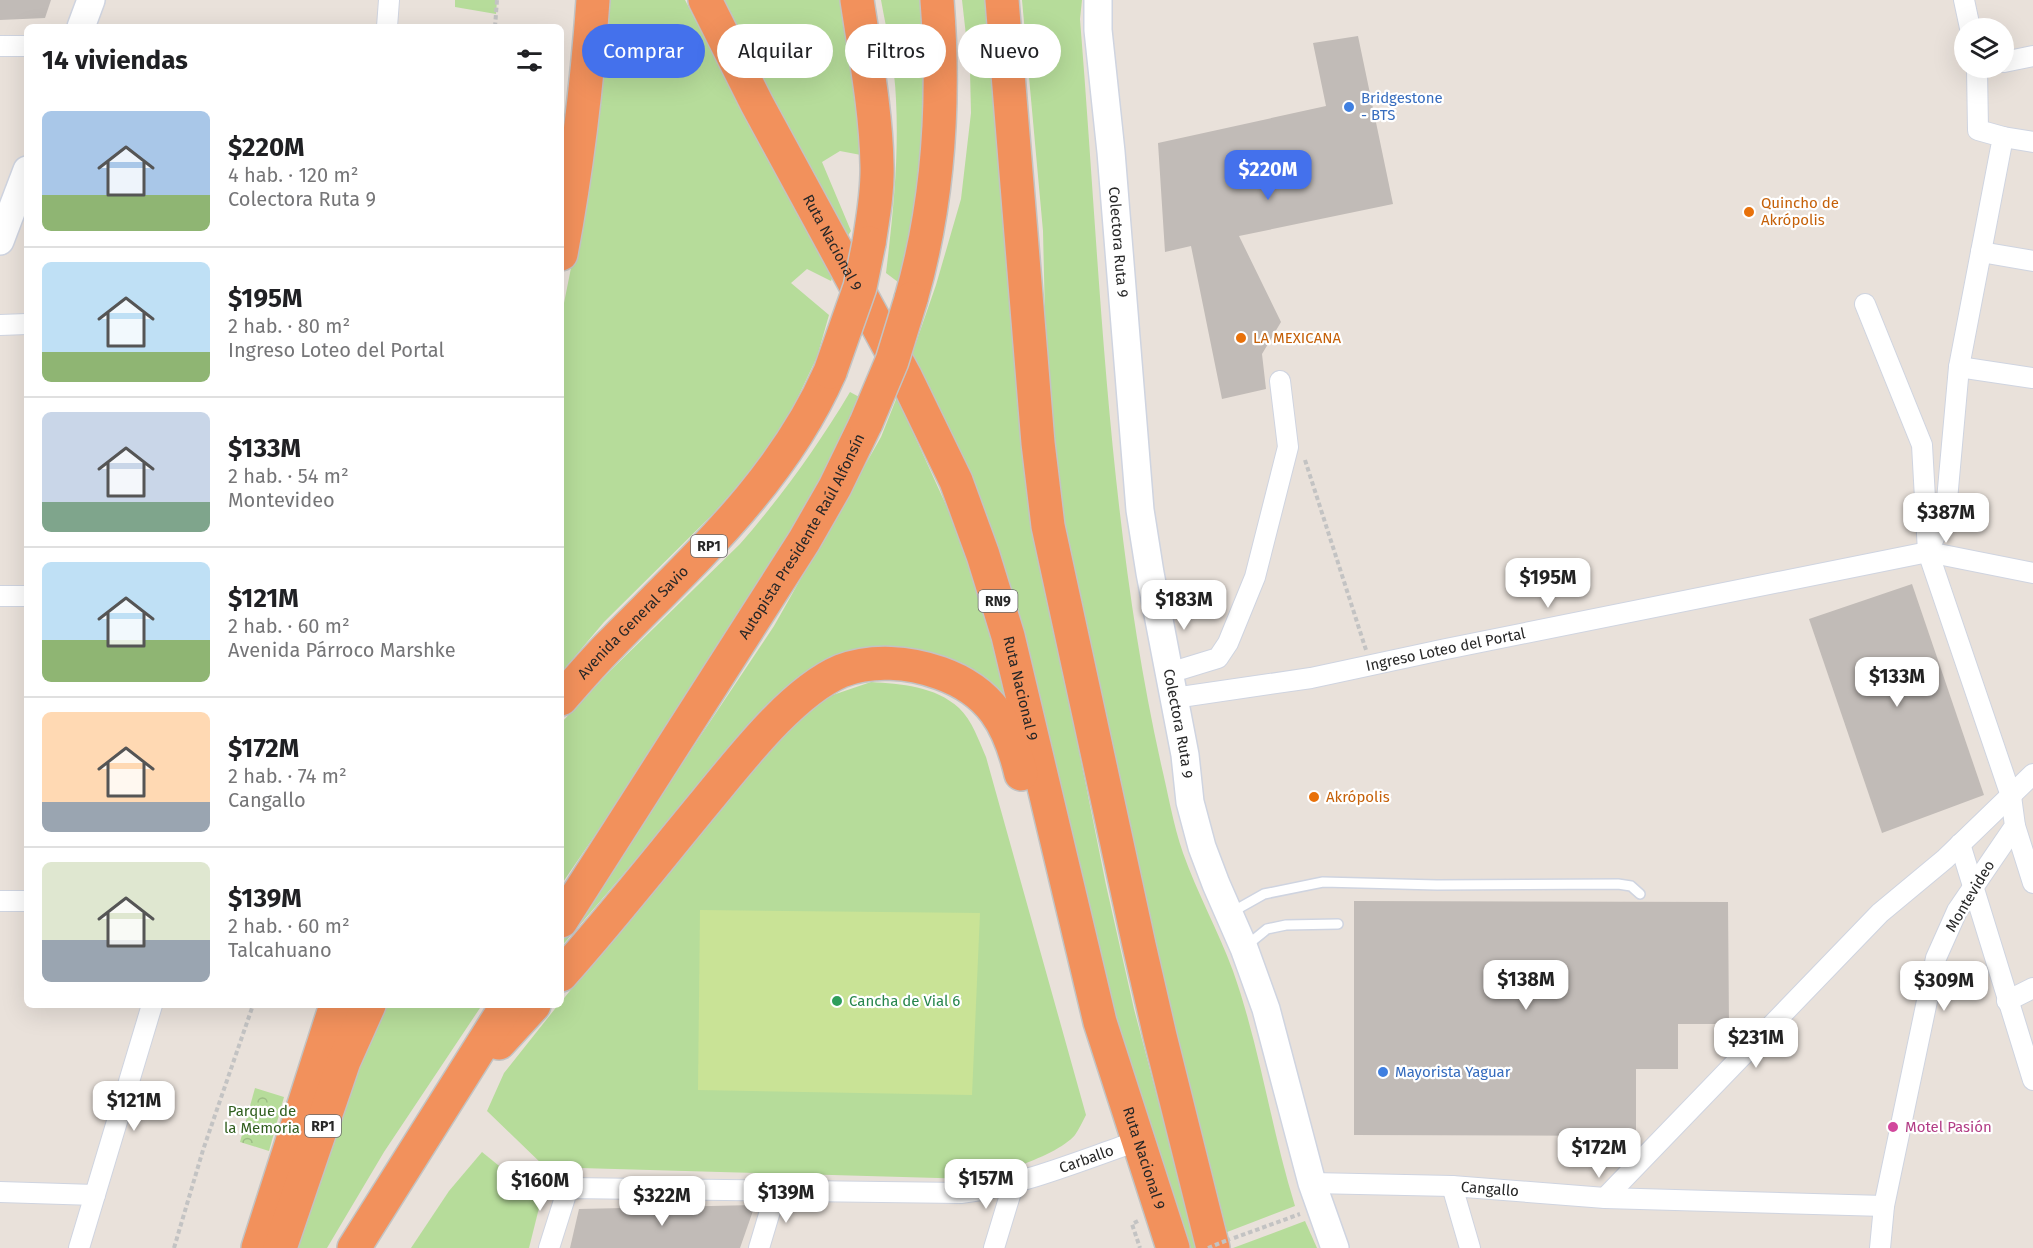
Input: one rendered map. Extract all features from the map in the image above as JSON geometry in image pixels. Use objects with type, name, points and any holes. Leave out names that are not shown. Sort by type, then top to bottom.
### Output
[{"type":"highway","points":[[564,237],[584,111],[593,0]]},
{"type":"highway","name":"Ruta Nacional 9","points":[[705,0],[757,104],[906,378],[956,481],[983,555],[1008,636],[1100,1022],[1173,1248]]},
{"type":"highway","name":"Avenida General Savio","points":[[564,696],[609,646],[725,529],[795,439],[830,372],[860,287],[869,243],[877,165],[870,81],[857,0]]},
{"type":"highway","name":"Autopista Presidente Raúl Alfonsín","points":[[564,916],[804,541],[835,487],[866,423],[892,361],[926,238],[937,172],[941,84],[937,0]]},
{"type":"highway","points":[[1002,0],[1038,443],[1048,526],[1138,945],[1222,1244]]},
{"type":"highway","points":[[564,971],[738,762],[791,707],[826,679],[842,671],[872,664],[896,664],[917,666],[958,680],[988,703],[1008,730],[1063,939],[1077,982],[1100,1022]]},
{"type":"highway","name":"RP1","points":[[258,1248],[335,1008]]},
{"type":"highway","name":"RP1","points":[[280,1248],[344,1061],[368,1008]]},
{"type":"highway","points":[[354,1248],[505,1008]]},
{"type":"highway","points":[[446,1102],[531,1008]]},
{"type":"street","points":[[82,24],[91,0]]},
{"type":"street","points":[[387,24],[389,0]]},
{"type":"street","name":"Colectora Ruta 9","points":[[1098,0],[1098,30],[1111,153],[1140,510],[1185,755],[1190,802],[1202,847],[1244,948],[1266,1009],[1312,1183],[1335,1248]]},
{"type":"street","points":[[1964,0],[1968,18]]},
{"type":"street","points":[[0,46],[24,46]]},
{"type":"street","points":[[2014,60],[2033,56]]},
{"type":"street","points":[[1978,78],[1978,130],[2033,142]]},
{"type":"street","points":[[1928,552],[1946,511],[1959,367],[2003,137]]},
{"type":"street","points":[[0,241],[24,178]]},
{"type":"street","points":[[1981,252],[2033,261]]},
{"type":"street","points":[[1865,304],[1922,445],[1928,552],[2011,796],[2015,826],[2033,883]]},
{"type":"street","points":[[0,325],[24,324]]},
{"type":"street","points":[[1959,367],[2033,378]]},
{"type":"street","points":[[1172,686],[1218,658],[1228,643],[1256,577],[1288,447],[1280,381]]},
{"type":"street","points":[[1928,552],[2033,573]]},
{"type":"street","name":"Ingreso Loteo del Portal","points":[[1172,686],[1311,678],[1928,552]]},
{"type":"street","points":[[0,596],[24,596]]},
{"type":"street","points":[[1605,1198],[1880,914],[1960,844],[2033,774]]},
{"type":"street","name":"Montevideo","points":[[1880,1248],[1884,1206],[1936,958],[1957,911],[2015,826]]},
{"type":"street","points":[[1960,844],[2007,1001],[2019,1028],[2033,1080]]},
{"type":"street","points":[[0,901],[24,901]]},
{"type":"street","points":[[2007,1001],[2033,988]]},
{"type":"street","points":[[79,1248],[151,1008]]},
{"type":"street","name":"Carballo","points":[[549,1248],[568,1188],[949,1194],[981,1191],[1014,1182],[1138,1141]]},
{"type":"street","points":[[994,1248],[1014,1182]]},
{"type":"street","name":"Cangallo","points":[[1312,1183],[1452,1186],[1605,1198],[1884,1206]]},
{"type":"street","points":[[1452,1186],[1470,1248]]},
{"type":"street","points":[[759,1248],[776,1191]]},
{"type":"street","points":[[0,1192],[95,1195]]},
{"type":"lane","points":[[1229,914],[1246,902],[1264,894],[1323,882],[1437,885],[1618,884],[1631,886],[1640,894]]},
{"type":"lane","points":[[1244,948],[1267,929],[1286,925],[1338,924]]},
{"type":"path","points":[[495,24],[497,0]]},
{"type":"path","points":[[1302,449],[1371,665]]},
{"type":"path","points":[[174,1248],[202,1150],[252,1008]]},
{"type":"path","points":[[1208,1248],[1298,1215]]},
{"type":"green space","points":[[455,0],[497,0],[496,14],[455,7]]},
{"type":"green space","points":[[604,0],[685,0],[697,24],[601,24]]},
{"type":"green space","points":[[719,0],[842,0],[847,24],[845,78],[856,78],[861,155],[840,151],[822,162],[851,231],[845,240],[760,78],[833,78],[833,24],[732,24]]},
{"type":"green space","points":[[881,0],[920,0],[923,24],[885,24]]},
{"type":"green space","points":[[962,0],[989,0],[991,24],[965,24]]},
{"type":"green space","points":[[1022,0],[1082,0],[1080,19],[1108,393],[1128,580],[1143,672],[1179,842],[1233,971],[1258,1058],[1295,1206],[1222,1234],[1208,1186],[1057,492],[1047,404],[1043,231],[1029,78],[1061,78],[1061,24],[1024,24]]},
{"type":"green space","points":[[705,39],[717,62],[717,78],[725,78],[765,155],[835,270],[831,281],[807,269],[791,283],[829,315],[817,357],[789,416],[753,468],[713,514],[604,622],[564,669],[564,303],[580,223],[596,78],[705,78]]},
{"type":"green space","points":[[894,78],[925,78],[922,143],[902,285],[886,273],[895,186],[897,122]]},
{"type":"green space","points":[[970,78],[996,78],[1035,532],[1106,885],[1134,1009],[1190,1221],[1195,1248],[1191,1248],[1178,1224],[911,357],[936,285],[961,199],[971,113]]},
{"type":"green space","points":[[850,392],[863,399],[818,488],[720,652],[564,881],[564,720],[612,669],[740,544],[770,508],[825,432]]},
{"type":"green space","points":[[897,397],[951,516],[984,609],[1007,704],[904,653],[739,739],[564,943],[564,935],[641,825],[774,626],[881,437]]},
{"type":"green space","points":[[871,682],[906,685],[929,691],[950,701],[964,713],[971,725],[986,757],[1086,1115],[1075,1135],[1056,1150],[998,1173],[973,1179],[545,1167],[487,1111],[504,1073],[556,1008],[564,1008],[564,998],[724,798],[781,736],[827,697]]},
{"type":"green space","name":"Cancha de Vial 6","points":[[700,910],[980,913],[972,1095],[698,1090]]},
{"type":"green space","points":[[376,1008],[480,1008],[384,1152],[327,1248],[291,1248]]},
{"type":"green space","name":"Parque de la Memoria","points":[[255,1088],[284,1097],[269,1151],[240,1142]]},
{"type":"green space","points":[[482,1152],[541,1200],[529,1248],[411,1248],[449,1191]]},
{"type":"green space","points":[[1305,1221],[1317,1248],[1233,1248]]},
{"type":"building","points":[[0,0],[51,0],[45,18],[0,20]]},
{"type":"building","points":[[1358,36],[1393,204],[1239,236],[1281,322],[1262,354],[1266,389],[1222,399],[1191,246],[1165,252],[1158,143],[1326,106],[1313,43]]},
{"type":"building","points":[[1912,584],[1984,795],[1882,833],[1809,619]]},
{"type":"building","points":[[1354,901],[1728,902],[1729,1024],[1678,1024],[1678,1069],[1636,1069],[1636,1136],[1354,1135]]},
{"type":"building","points":[[755,1205],[740,1248],[570,1248],[579,1209]]},
{"type":"place","name":"Bridgestone - BTS","points":[[1349,107]]},
{"type":"place","name":"Quincho de Akrópolis","points":[[1749,212]]},
{"type":"place","name":"LA MEXICANA","points":[[1241,338]]},
{"type":"place","name":"Akrópolis","points":[[1314,797]]},
{"type":"place","name":"Cancha de Vial 6","points":[[837,1001]]},
{"type":"place","name":"Mayorista Yaguar","points":[[1383,1072]]},
{"type":"place","name":"Motel Pasión","points":[[1893,1127]]}]
